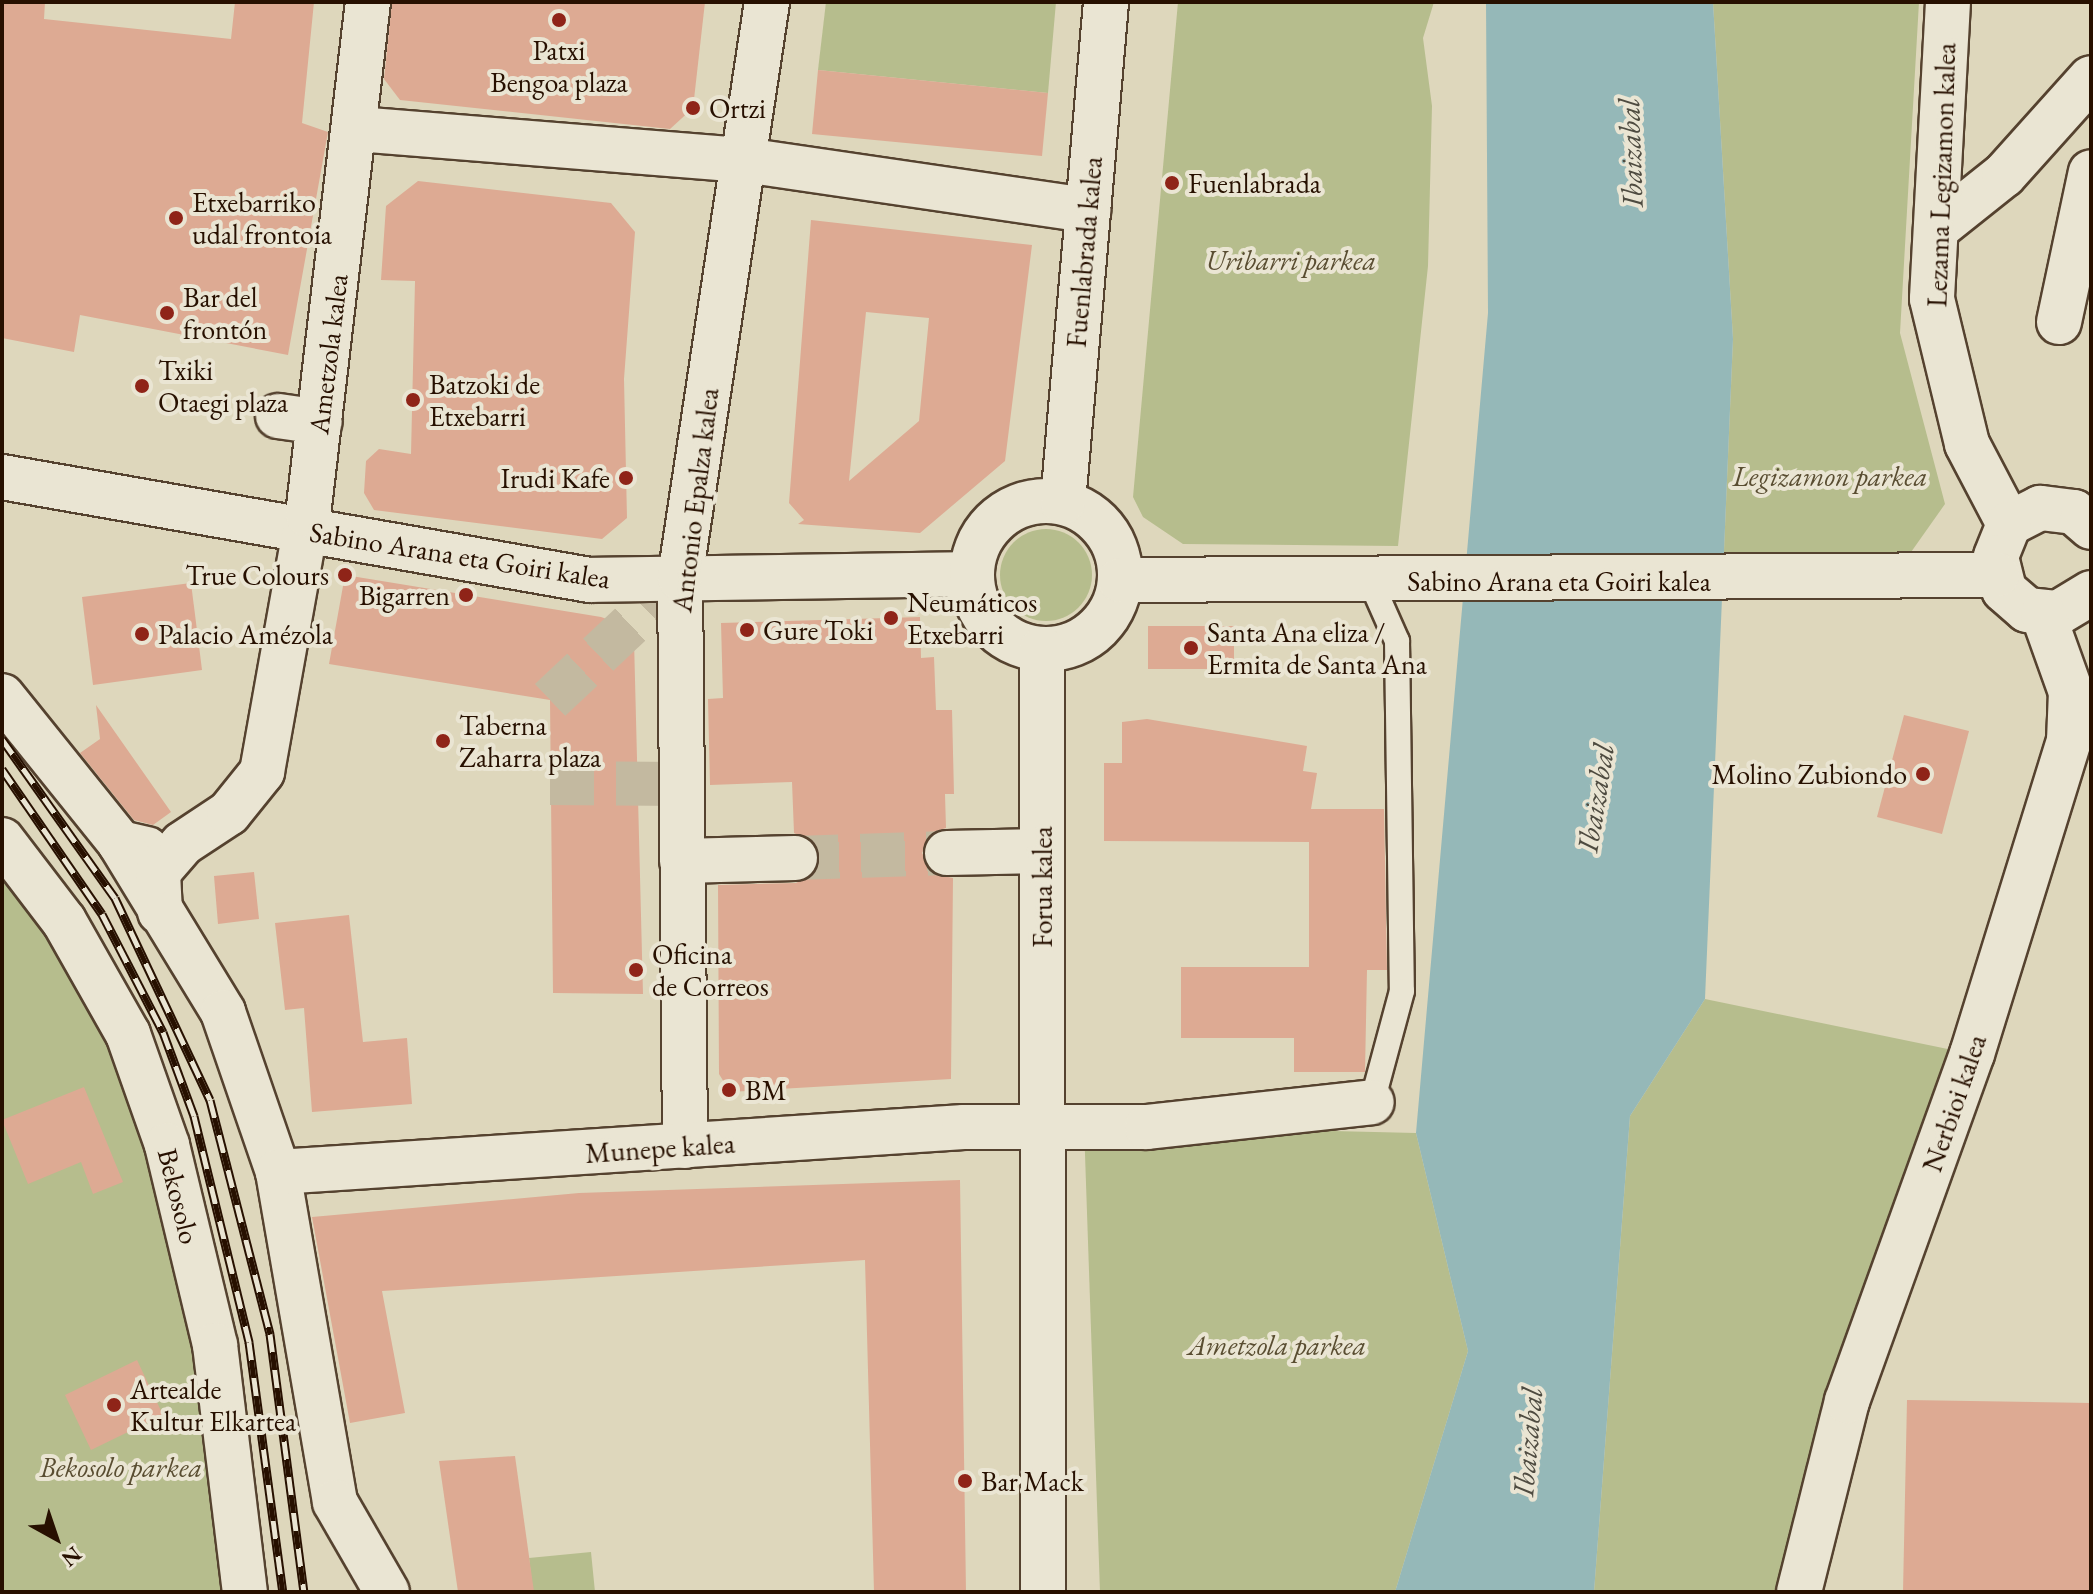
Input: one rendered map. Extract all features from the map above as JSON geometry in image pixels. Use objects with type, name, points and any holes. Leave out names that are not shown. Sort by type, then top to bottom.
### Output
[{"type":"street","name":"Ametzola kalea","points":[[182,844],[229,813],[262,772],[306,523],[299,419],[357,129],[368,2]]},
{"type":"street","name":"Antonio Epalza kalea","points":[[685,1146],[680,578],[767,2]]},
{"type":"street","name":"Fuenlabrada kalea","points":[[1063,502],[1106,2]]},
{"type":"street","name":"Lezama Legizamon kalea","points":[[1948,2],[1932,299],[1944,370],[1967,444],[2009,524]]},
{"type":"street","points":[[1936,229],[2004,175],[2091,78]]},
{"type":"street","points":[[357,129],[744,160],[1088,210]]},
{"type":"street","points":[[2059,322],[2091,172]]},
{"type":"street","name":"Sabino Arana eta Goiri kalea","points":[[2,477],[306,523],[590,580],[972,574]]},
{"type":"street","points":[[1063,502],[1106,531],[1120,580],[1095,630],[1065,647],[1042,649],[1000,634],[984,617],[972,574],[977,548],[1011,509],[1063,502]]},
{"type":"street","points":[[2091,527],[2057,507],[2009,524],[2000,540],[1997,575],[2014,601],[2043,614],[2073,609],[2091,593]]},
{"type":"street","name":"Sabino Arana eta Goiri kalea","points":[[1120,580],[1856,581],[1997,575]]},
{"type":"street","name":"Nerbioi kalea","points":[[1799,1592],[1847,1401],[1972,1054],[2069,741],[2071,692],[2043,614]]},
{"type":"street","name":"Forua kalea","points":[[1042,649],[1043,1592]]},
{"type":"street","points":[[2,696],[120,843],[223,1012],[278,1172],[335,1502],[387,1592]]},
{"type":"street","name":"Bekosolo","points":[[2,840],[64,921],[128,1034],[167,1145],[215,1345],[245,1592]]},
{"type":"street","points":[[120,843],[138,850],[182,844]]},
{"type":"street","points":[[160,912],[158,872],[182,844]]},
{"type":"street","points":[[947,853],[1042,851]]},
{"type":"street","points":[[682,861],[795,858]]},
{"type":"street","points":[[1042,1124],[1147,1127],[1372,1102]]},
{"type":"street","name":"Munepe kalea","points":[[278,1172],[1042,1124]]},
{"type":"lane","points":[[1370,580],[1397,641],[1402,991],[1372,1102]]},
{"type":"green space","points":[[826,2],[1056,2],[1048,93],[818,70]]},
{"type":"green space","name":"Uribarri parkea","points":[[1178,2],[1434,2],[1423,38],[1432,106],[1428,266],[1398,546],[1183,544],[1143,517],[1133,497]]},
{"type":"green space","name":"Legizamon parkea","points":[[1713,2],[1919,2],[1900,333],[1945,504],[1909,555],[1723,574],[1733,339]]},
{"type":"green space","points":[[1046,529],[1064,532],[1079,542],[1089,557],[1092,575],[1089,593],[1079,608],[1064,618],[1046,621],[1028,618],[1013,608],[1003,593],[1000,575],[1003,557],[1013,542],[1028,532]]},
{"type":"green space","name":"Bekosolo parkea","points":[[2,812],[125,988],[259,1592],[2,1592]]},
{"type":"green space","points":[[1705,999],[1972,1054],[1799,1592],[1594,1592],[1630,1116]]},
{"type":"green space","name":"Ametzola parkea","points":[[1084,1125],[1416,1133],[1468,1351],[1395,1592],[1100,1592]]},
{"type":"green space","points":[[591,1552],[595,1592],[533,1592],[529,1558]]},
{"type":"water","name":"Ibaizabal","points":[[1486,2],[1713,2],[1733,339],[1705,999],[1630,1116],[1594,1592],[1395,1592],[1468,1351],[1416,1133],[1488,313]]},
{"type":"building","points":[[2,2],[45,2],[44,19],[231,39],[235,2],[314,2],[302,123],[328,132],[288,355],[80,315],[74,352],[2,338]]},
{"type":"building","points":[[392,2],[705,2],[693,108],[670,129],[400,100],[384,79]]},
{"type":"building","points":[[818,70],[1048,93],[1042,156],[812,134]]},
{"type":"building","points":[[418,181],[611,203],[635,232],[624,379],[627,518],[602,539],[374,510],[364,493],[366,461],[379,449],[411,454],[415,281],[381,280],[386,206]]},
{"type":"building","points":[[811,220],[1032,245],[1005,461],[920,533],[798,524],[804,520],[789,503]],"holes":[[[866,312],[929,318],[919,421],[849,481]]]},
{"type":"building","points":[[345,575],[601,617],[624,625],[634,640],[643,994],[553,993],[550,700],[329,664]]},
{"type":"building","name":"Palacio Amézola","points":[[191,583],[202,670],[93,685],[82,597]]},
{"type":"building","points":[[920,617],[921,658],[934,657],[936,710],[952,710],[954,794],[945,794],[946,828],[933,832],[922,853],[934,874],[953,878],[951,1079],[730,1092],[719,1074],[718,885],[796,883],[817,871],[820,858],[816,844],[794,833],[792,782],[710,785],[708,699],[723,698],[721,623]]},
{"type":"building","name":"Santa Ana eliza / Ermita de Santa Ana","points":[[1148,626],[1234,626],[1234,669],[1148,669]]},
{"type":"building","points":[[96,705],[171,812],[153,825],[134,820],[80,753],[100,739]]},
{"type":"building","name":"Molino Zubiondo","points":[[1904,715],[1969,731],[1942,834],[1877,817]]},
{"type":"building","points":[[1147,719],[1307,746],[1303,771],[1317,773],[1311,809],[1384,809],[1387,970],[1367,970],[1365,1072],[1294,1072],[1294,1038],[1181,1038],[1181,967],[1309,967],[1309,842],[1104,841],[1104,763],[1122,763],[1122,722]]},
{"type":"building","points":[[254,872],[259,919],[218,924],[214,876]]},
{"type":"building","points":[[349,915],[363,1042],[407,1038],[412,1104],[312,1112],[304,1008],[285,1010],[275,923]]},
{"type":"building","points":[[84,1087],[123,1182],[93,1194],[81,1162],[28,1184],[2,1120]]},
{"type":"building","points":[[960,1180],[966,1592],[874,1592],[865,1260],[382,1291],[405,1413],[350,1423],[312,1217],[579,1193]]},
{"type":"building","name":"Artealde Kultur Elkartea","points":[[137,1360],[163,1415],[91,1450],[65,1395]]},
{"type":"building","points":[[1907,1400],[2091,1403],[2091,1592],[1903,1592]]},
{"type":"building","points":[[515,1456],[534,1592],[458,1592],[439,1461]]},
{"type":"tunnel","points":[[550,700],[680,578]]},
{"type":"tunnel","points":[[550,783],[682,784]]},
{"type":"tunnel","points":[[795,858],[947,853]]},
{"type":"railway","points":[[2,739],[115,898],[210,1100],[270,1334],[304,1592]]},
{"type":"railway","points":[[2,769],[102,914],[163,1032],[194,1116],[249,1342],[283,1592]]},
{"type":"place","name":"Patxi Bengoa plaza","points":[[559,20]]},
{"type":"place","name":"Ortzi","points":[[693,108]]},
{"type":"place","name":"Fuenlabrada","points":[[1172,183]]},
{"type":"place","name":"Etxebarriko udal frontoia","points":[[176,218]]},
{"type":"place","name":"Bar del frontón","points":[[167,313]]},
{"type":"place","name":"Txiki Otaegi plaza","points":[[142,386]]},
{"type":"place","name":"Batzoki de Etxebarri","points":[[413,400]]},
{"type":"place","name":"Irudi Kafe","points":[[626,478]]},
{"type":"place","name":"True Colours","points":[[345,575]]},
{"type":"place","name":"Bigarren","points":[[466,595]]},
{"type":"place","name":"Neumáticos Etxebarri","points":[[891,618]]},
{"type":"place","name":"Gure Toki","points":[[747,630]]},
{"type":"place","name":"Palacio Amézola","points":[[142,634]]},
{"type":"place","name":"Santa Ana eliza / Ermita de Santa Ana","points":[[1191,648]]},
{"type":"place","name":"Taberna Zaharra plaza","points":[[443,741]]},
{"type":"place","name":"Molino Zubiondo","points":[[1923,774]]},
{"type":"place","name":"Oficina de Correos","points":[[636,970]]},
{"type":"place","name":"BM","points":[[729,1090]]},
{"type":"place","name":"Artealde Kultur Elkartea","points":[[114,1405]]},
{"type":"place","name":"Bar Mack","points":[[965,1481]]}]
